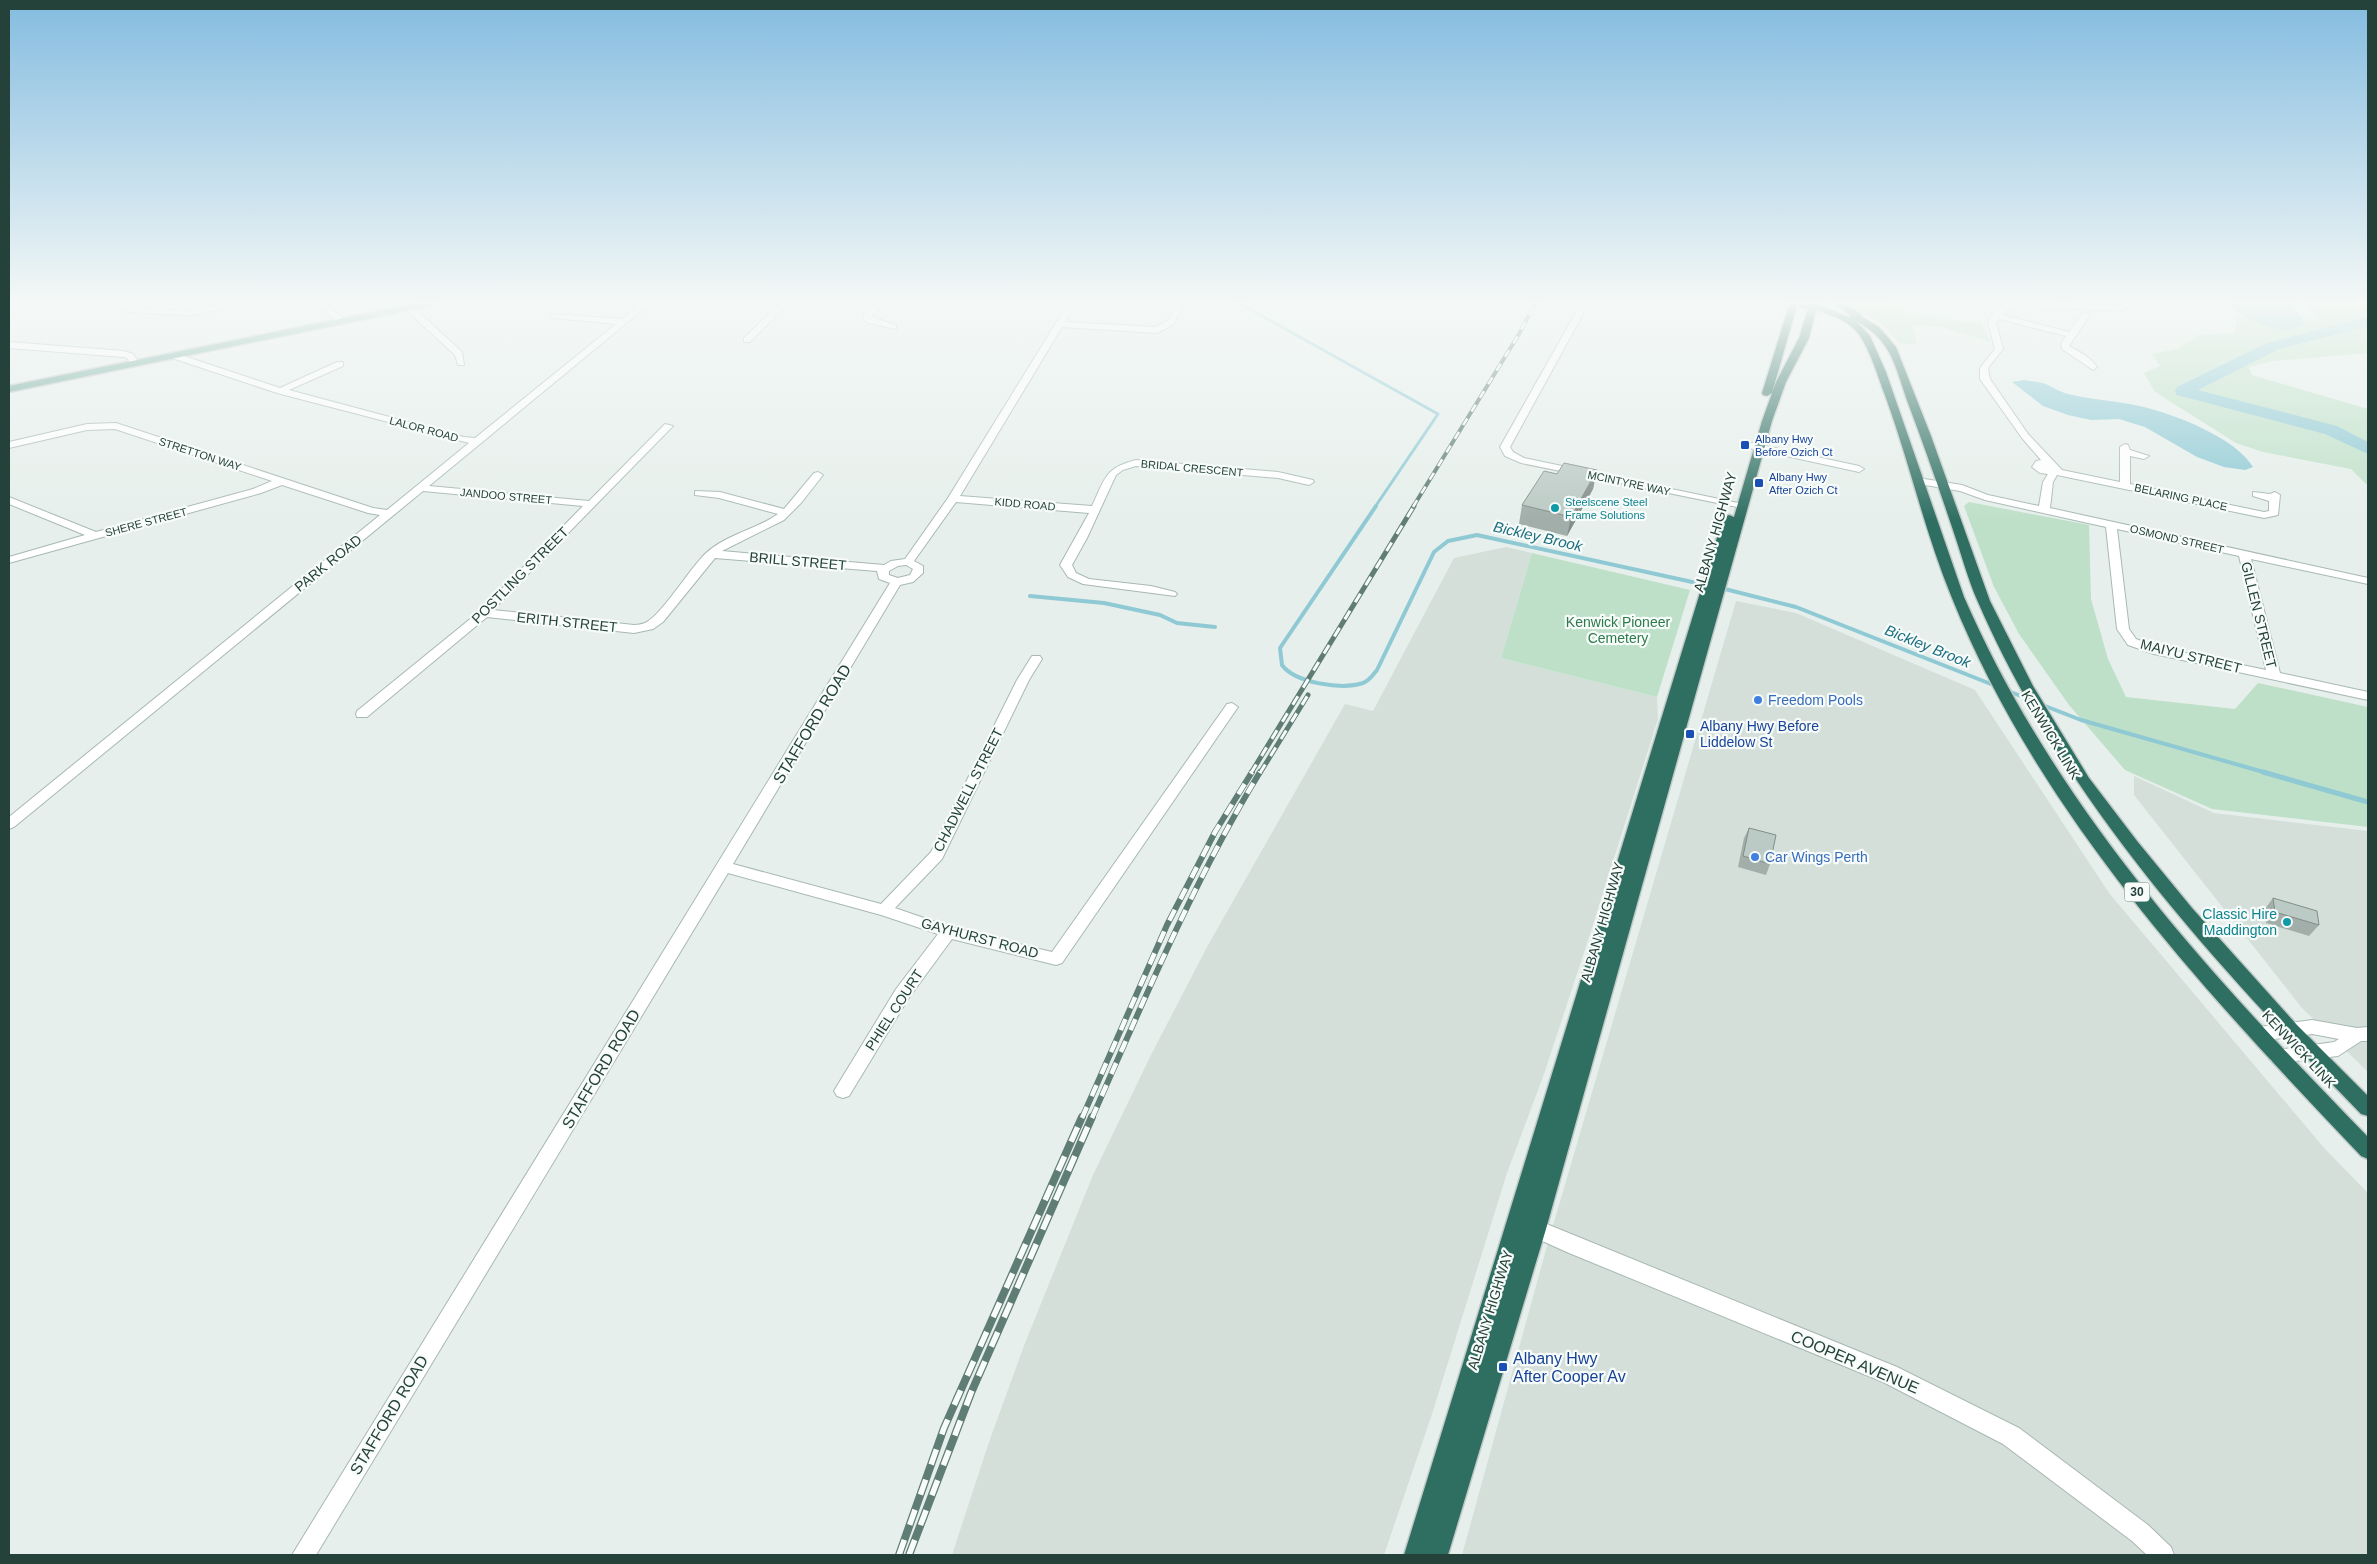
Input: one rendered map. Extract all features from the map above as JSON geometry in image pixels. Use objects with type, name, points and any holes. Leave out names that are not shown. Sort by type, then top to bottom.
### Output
[{"type":"highway","name":"ALBANY HIGHWAY","points":[[1436,1555],[1527,1224],[1711,594],[1756,447],[1774,375]]},
{"type":"highway","name":"ALBANY HIGHWAY","points":[[1756,447],[1775,396],[1786,375]]},
{"type":"highway","name":"KENWICK LINK","points":[[1881,375],[1956,594],[1972,632],[1997,682],[2056,782],[2102,848],[2162,924],[2278,1056],[2368,1150]]},
{"type":"highway","name":"KENWICK LINK","points":[[1902,375],[1984,601],[2026,686],[2084,781],[2131,845],[2186,912],[2312,1053],[2368,1108]]},
{"type":"highway","name":"ALBANY HIGHWAY","points":[[1416,1555],[1527,1224]]},
{"type":"main road","points":[[9,389],[77,375]]},
{"type":"street","name":"LALOR ROAD","points":[[232,375],[280,391],[464,440],[476,441]]},
{"type":"street","points":[[280,391],[316,375]]},
{"type":"street","name":"PARK ROAD","points":[[9,824],[558,375]]},
{"type":"street","points":[[908,562],[953,499],[1027,375]]},
{"type":"street","name":"MCINTYRE WAY","points":[[1545,375],[1505,447],[1509,454],[1520,460],[1738,506]]},
{"type":"street","points":[[1985,375],[2049,469],[2044,510]]},
{"type":"street","name":"STRETTON WAY","points":[[9,445],[87,427],[116,426],[372,511],[389,513]]},
{"type":"street","name":"POSTLING STREET","points":[[362,714],[484,613],[668,426]]},
{"type":"street","points":[[1756,447],[1859,469]]},
{"type":"street","points":[[2125,484],[2125,450],[2144,456]]},
{"type":"street","name":"BRIDAL CRESCENT","points":[[1171,594],[1151,588],[1087,582],[1072,575],[1066,565],[1096,510],[1112,474],[1118,468],[1136,463],[1278,476],[1308,482]]},
{"type":"street","name":"BELARING PLACE","points":[[2049,469],[2264,515],[2274,513],[2275,497],[2257,494]]},
{"type":"street","points":[[712,554],[728,543],[774,522],[800,499],[818,475]]},
{"type":"street","name":"SHERE STREET","points":[[9,560],[258,491],[282,481]]},
{"type":"street","name":"OSMOND STREET","points":[[1919,484],[2368,581]]},
{"type":"street","name":"JANDOO STREET","points":[[420,488],[592,504]]},
{"type":"street","points":[[699,493],[720,495],[785,513]]},
{"type":"street","name":"KIDD ROAD","points":[[953,499],[1096,510]]},
{"type":"street","points":[[9,500],[96,536]]},
{"type":"street","name":"MAIYU STREET","points":[[2111,524],[2122,629],[2132,642],[2154,650],[2368,696]]},
{"type":"street","name":"ERITH STREET","points":[[484,613],[634,629],[649,626],[659,619],[712,554]]},
{"type":"street","name":"BRILL STREET","points":[[712,554],[884,568]]},
{"type":"street","name":"GILLEN STREET","points":[[2244,554],[2274,676]]},
{"type":"street","points":[[895,562],[908,562],[916,565],[919,572],[912,579],[896,582],[883,577],[884,568],[895,562]]},
{"type":"street","name":"STAFFORD ROAD","points":[[303,1555],[887,600],[896,582]]},
{"type":"street","name":"CHADWELL STREET","points":[[884,910],[937,855],[1023,680],[1036,659]]},
{"type":"street","name":"GAYHURST ROAD","points":[[724,867],[884,910],[948,932],[1056,959],[1232,707]]},
{"type":"street","name":"PHIEL COURT","points":[[843,1091],[902,994],[948,932]]},
{"type":"street","points":[[2259,1034],[2312,1027],[2363,1034]]},
{"type":"street","points":[[2278,1056],[2338,1049],[2363,1034]]},
{"type":"street","name":"COOPER AVENUE","points":[[1527,1224],[1890,1374],[2010,1436],[2140,1533],[2164,1555]]},
{"type":"shaded area","points":[[1506,547],[1532,553],[1501,658],[1657,697],[1658,719],[1591,931],[1544,1074],[1507,1173],[1432,1414],[1384,1555],[952,1555],[989,1442],[1025,1343],[1093,1175],[1151,1055],[1207,947],[1345,704],[1373,711],[1454,558]]},
{"type":"shaded area","points":[[1736,601],[1796,613],[1975,690],[2109,893],[2325,1149],[2368,1193],[2368,1555],[1462,1555],[1547,1246]]},
{"type":"shaded area","points":[[2134,776],[2214,813],[2368,831],[2368,1072],[2302,1008],[2134,795]]},
{"type":"green space","points":[[2145,375],[2252,375],[2368,409],[2368,486],[2351,469],[2263,452],[2236,443],[2155,392]]},
{"type":"green space","points":[[1969,502],[2089,525],[2091,599],[2108,659],[2126,697],[2235,709],[2258,683],[2368,707],[2368,827],[2212,809],[2125,770],[2069,705],[2019,634],[1994,587],[1964,506]]},
{"type":"green space","name":"Kenwick Pioneer Cemetery","points":[[1532,553],[1690,590],[1657,697],[1501,658]]},
{"type":"water","points":[[2024,380],[2043,383],[2068,394],[2135,405],[2188,422],[2219,437],[2245,456],[2253,467],[2245,470],[2224,467],[2197,457],[2145,427],[2119,419],[2091,420],[2068,415],[2043,406],[2012,382]]},
{"type":"building","points":[[1564,463],[1597,470],[1571,517],[1522,505],[1544,471],[1557,474]]},
{"type":"building","points":[[1749,828],[1776,835],[1770,864],[1743,856]]},
{"type":"building","points":[[2273,898],[2317,911],[2319,925],[2275,912]]},
{"type":"waterway","name":"Bickley Brook","points":[[1368,375],[1438,414],[1375,507]]},
{"type":"waterway","points":[[2215,375],[2183,391],[2331,430],[2368,449]]},
{"type":"waterway","name":"Bickley Brook","points":[[1376,506],[1280,648],[1282,665],[1297,676],[1320,683],[1343,686],[1363,683],[1369,679],[1377,670],[1434,552],[1448,541],[1477,535],[1706,585]]},
{"type":"waterway","name":"Bickley Brook","points":[[1721,588],[1796,607],[1996,686]]},
{"type":"waterway","points":[[1030,596],[1104,603],[1160,615],[1177,623],[1215,627]]},
{"type":"waterway","name":"Bickley Brook","points":[[2008,691],[2031,700]]},
{"type":"waterway","name":"Bickley Brook","points":[[2040,704],[2081,720],[2267,773]]},
{"type":"waterway","name":"Bickley Brook","points":[[2263,772],[2368,802]]},
{"type":"railway","points":[[1413,507],[1494,375]]},
{"type":"railway","points":[[1251,773],[1414,506]]},
{"type":"railway","points":[[1260,773],[1308,695]]},
{"type":"railway","points":[[1082,1118],[1167,925],[1215,832],[1252,772]]},
{"type":"railway","points":[[1092,1118],[1170,942],[1213,856],[1260,772]]},
{"type":"railway","points":[[899,1555],[944,1428],[1082,1117]]},
{"type":"railway","points":[[909,1555],[971,1393],[1092,1117]]},
{"type":"place","name":"Albany Hwy Before Ozich Ct","points":[[1745,445]]},
{"type":"place","name":"Albany Hwy After Ozich Ct","points":[[1759,483]]},
{"type":"place","name":"Steelscene Steel Frame Solutions","points":[[1555,508]]},
{"type":"place","name":"Freedom Pools","points":[[1758,700]]},
{"type":"place","name":"Albany Hwy Before Liddelow St","points":[[1690,734]]},
{"type":"place","name":"Car Wings Perth","points":[[1755,857]]},
{"type":"place","name":"Classic Hire Maddington","points":[[2287,922]]},
{"type":"place","name":"Albany Hwy After Cooper Av","points":[[1503,1367]]}]
